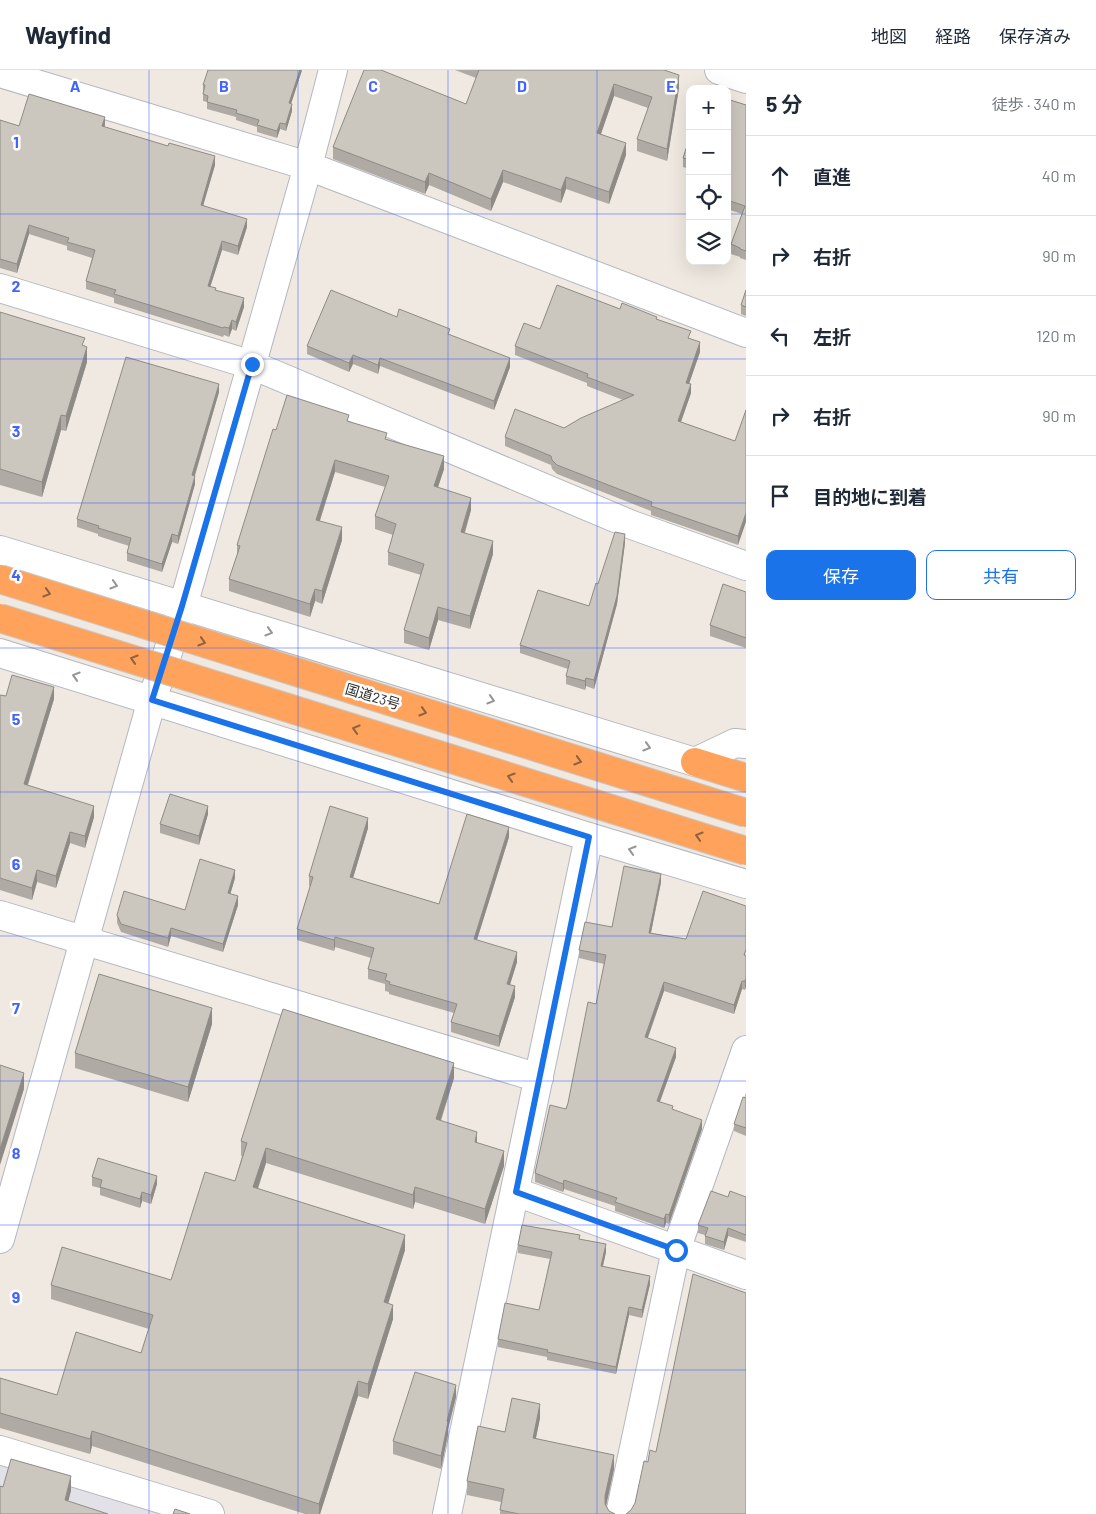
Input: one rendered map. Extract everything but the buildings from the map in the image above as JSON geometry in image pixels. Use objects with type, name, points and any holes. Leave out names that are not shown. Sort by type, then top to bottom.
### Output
[{"type":"highway","name":"国道23号","points":[[0,579],[746,814]]},
{"type":"highway","points":[[0,618],[746,851]]},
{"type":"highway","points":[[695,762],[746,778]]},
{"type":"street","points":[[0,1238],[152,700],[182,606],[252,364],[333,70]]},
{"type":"street","points":[[719,70],[746,79]]},
{"type":"street","points":[[0,73],[308,166],[746,333]]},
{"type":"street","points":[[0,288],[252,364],[632,525],[746,566]]},
{"type":"street","points":[[0,550],[695,762],[735,743],[746,744]]},
{"type":"street","points":[[0,652],[589,837],[746,884]]},
{"type":"street","points":[[447,1514],[589,837]]},
{"type":"street","points":[[0,915],[539,1078]]},
{"type":"street","points":[[620,1514],[676,1250],[746,1050]]},
{"type":"street","points":[[516,1192],[746,1275]]},
{"type":"street","points":[[0,1450],[210,1514]]},
{"type":"shaded area","points":[[0,1464],[161,1514],[0,1514]]},
{"type":"route","points":[[252,364],[182,606],[152,700],[589,837],[516,1192],[676,1250]]}]
